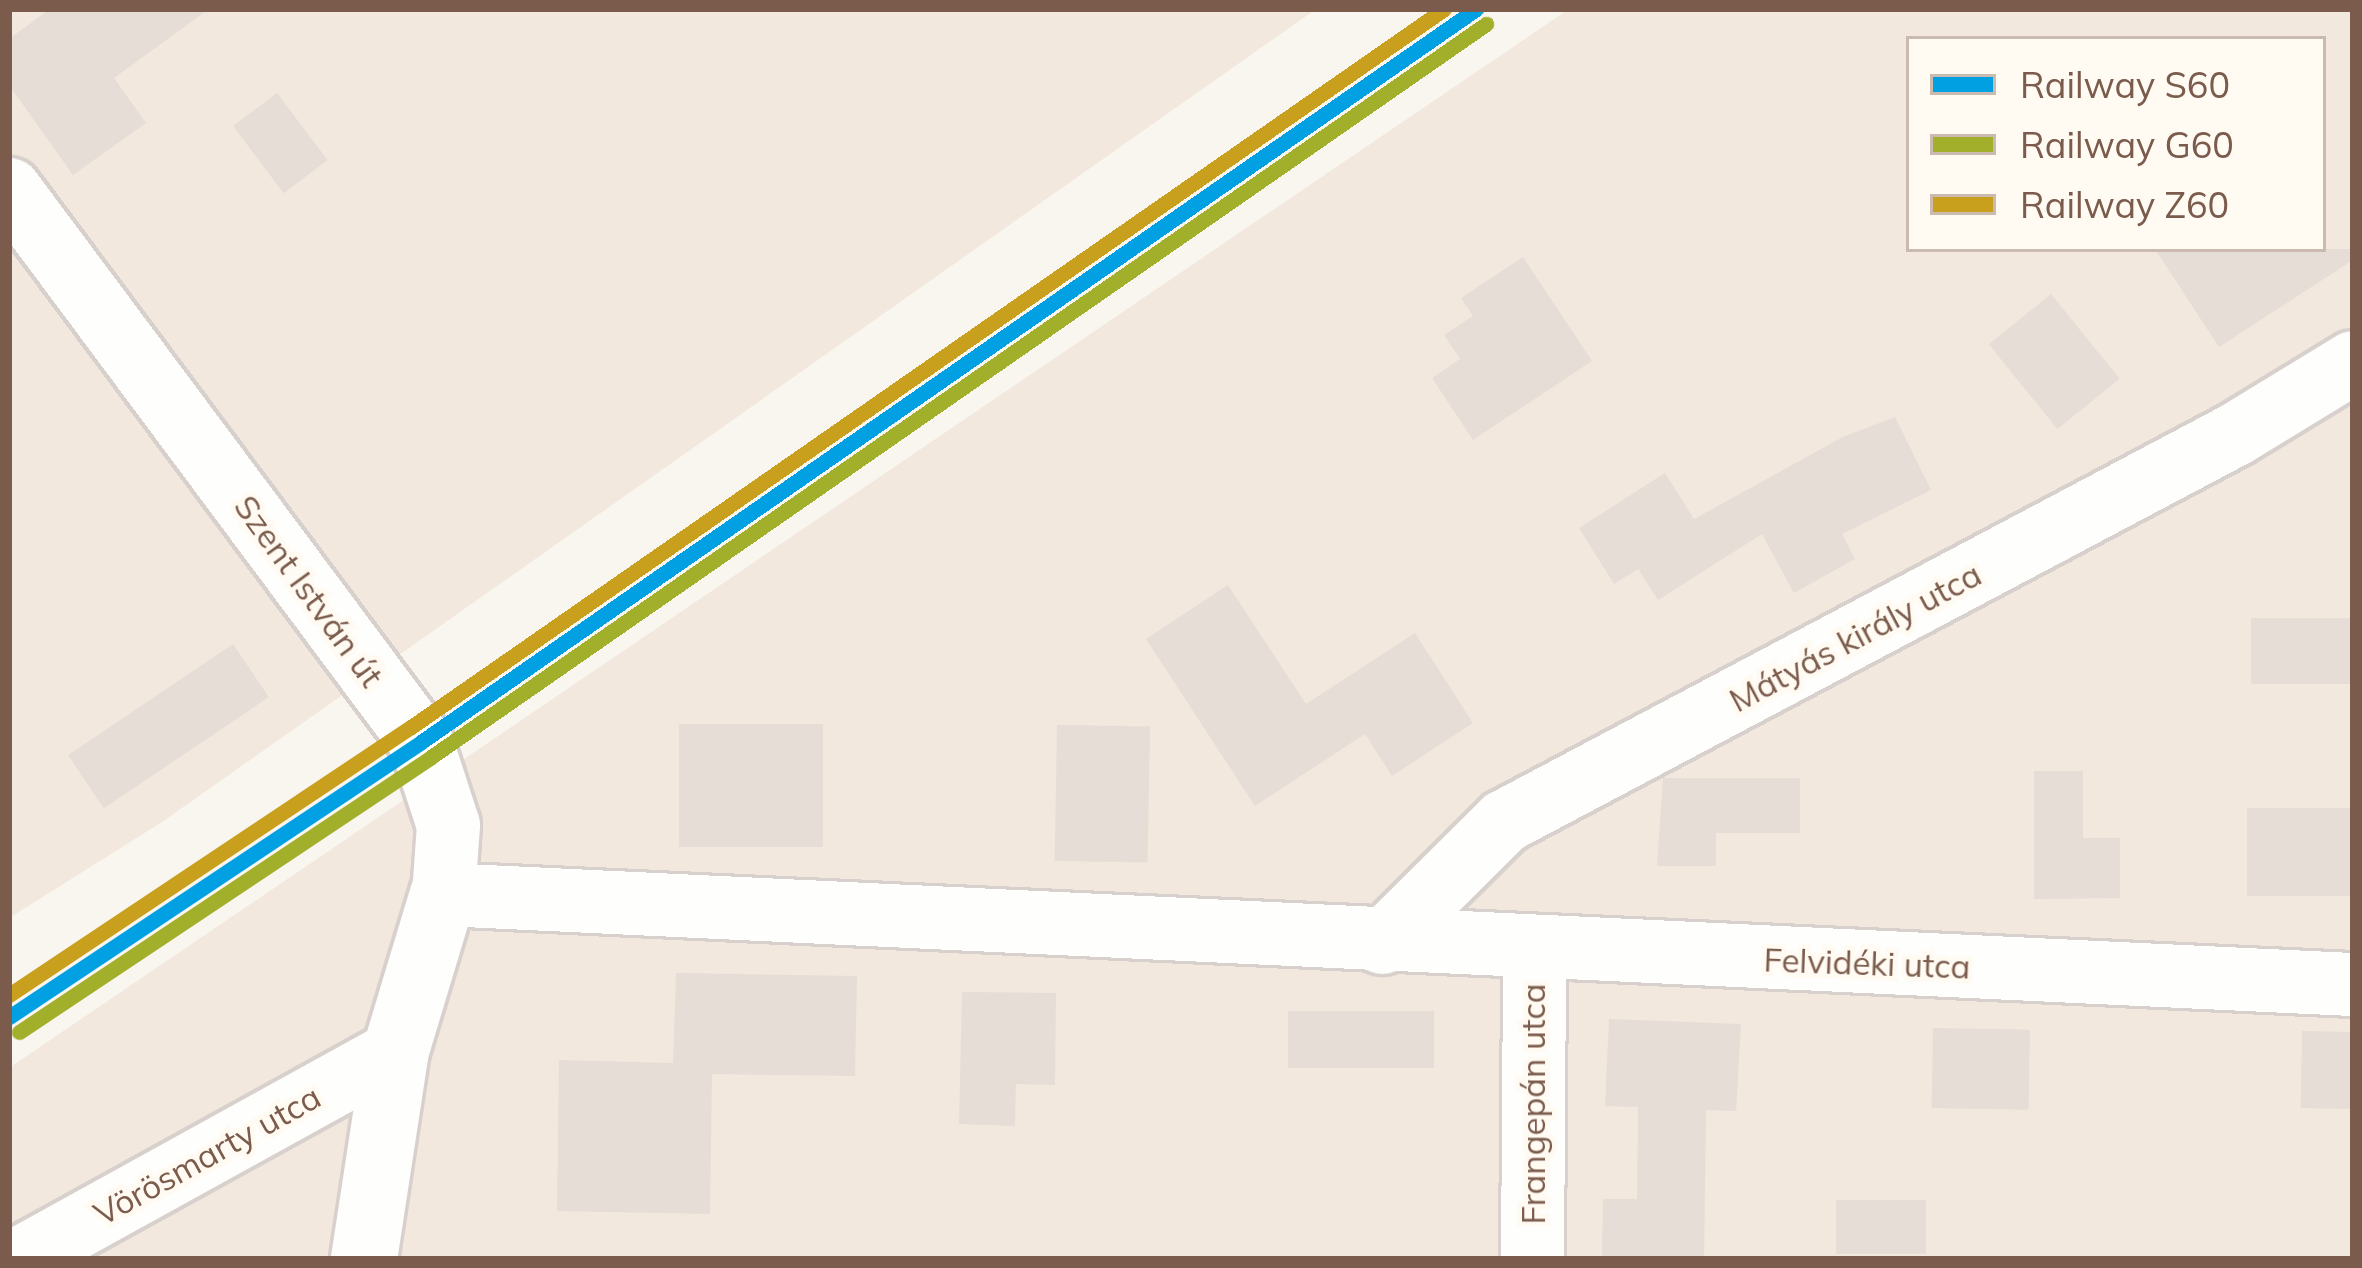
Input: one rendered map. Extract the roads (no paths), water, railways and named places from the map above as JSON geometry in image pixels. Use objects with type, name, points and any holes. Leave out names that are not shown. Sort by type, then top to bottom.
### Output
[{"type":"street","name":"Szent István út","points":[[9,189],[421,742],[448,825],[443,894],[396,1050],[364,1259]]},
{"type":"street","name":"Mátyás király utca","points":[[1382,942],[1504,821],[2235,434],[2353,362]]},
{"type":"street","name":"Felvidéki utca","points":[[443,894],[1382,942],[2353,984]]},
{"type":"street","name":"Frangepán utca","points":[[1532,1259],[1534,949]]},
{"type":"street","name":"Vörösmarty utca","points":[[19,1259],[396,1050]]},
{"type":"rail line","name":"Z60","points":[[9,995],[411,727],[1444,9]]},
{"type":"rail line","name":"S60","points":[[9,1017],[421,742],[1476,9]]},
{"type":"rail line","name":"G60","points":[[19,1032],[431,757],[1486,24]]}]
